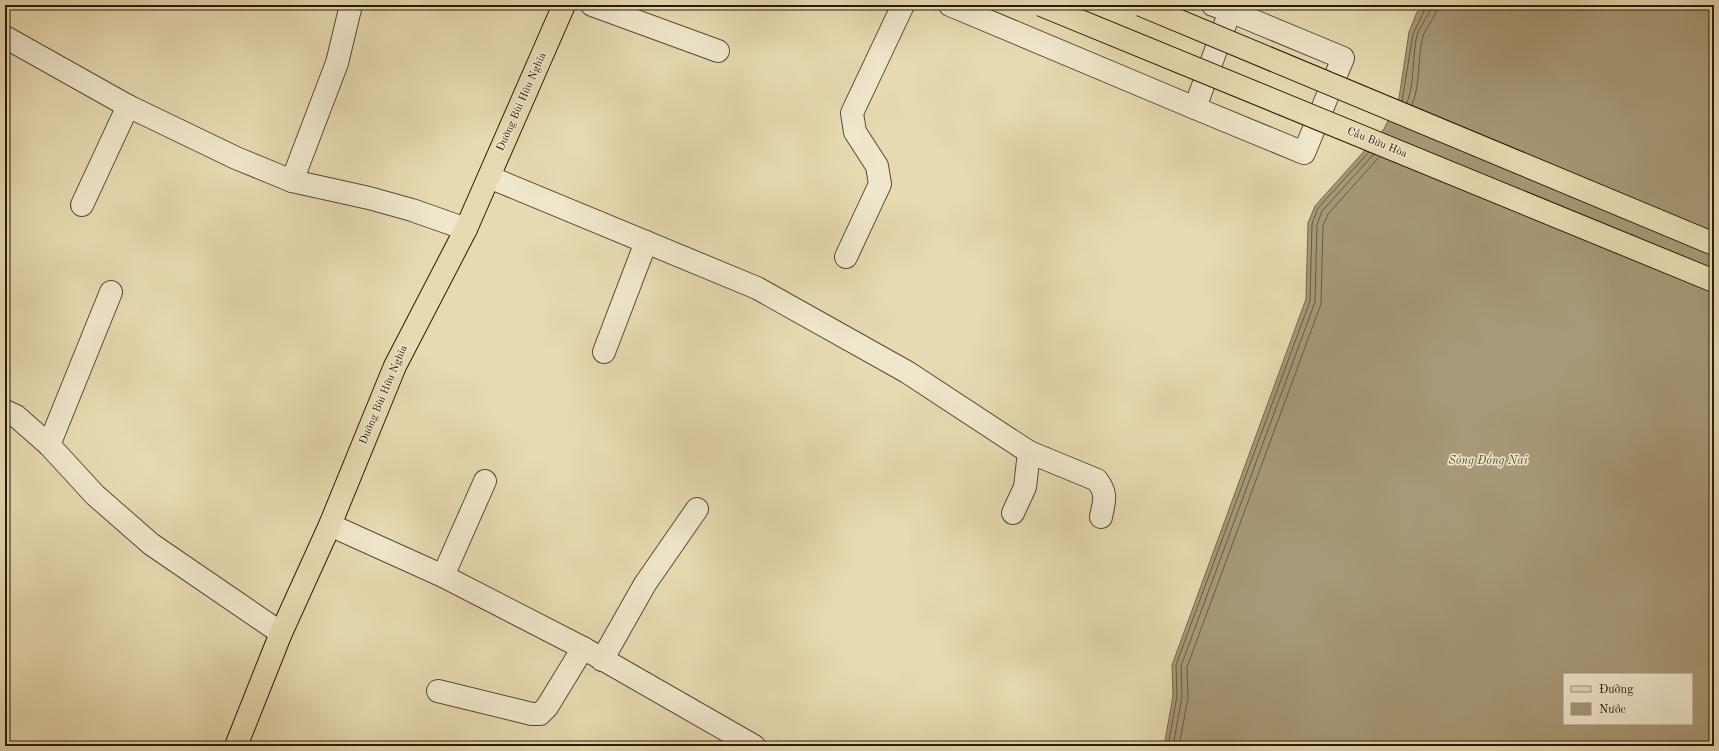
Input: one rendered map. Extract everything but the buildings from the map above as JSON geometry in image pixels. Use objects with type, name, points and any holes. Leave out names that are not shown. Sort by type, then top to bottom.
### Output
[{"type":"main road","name":"Đường Bùi Hữu Nghĩa","points":[[236,746],[281,633],[330,525],[395,366],[466,229],[564,5]]},
{"type":"main road","name":"Cầu Bửu Hòa","points":[[1041,5],[1714,281]]},
{"type":"main road","points":[[1141,5],[1714,244]]},
{"type":"street","points":[[292,181],[337,64],[351,5]]},
{"type":"street","points":[[592,5],[718,51]]},
{"type":"street","points":[[846,257],[880,184],[877,166],[855,132],[852,113],[903,5]]},
{"type":"street","points":[[950,5],[1194,108],[1304,153],[1343,58],[1222,8],[1194,108]]},
{"type":"street","points":[[7,42],[128,106],[236,158],[292,181],[369,198],[412,210],[466,229]]},
{"type":"street","points":[[82,205],[128,106]]},
{"type":"street","points":[[489,177],[757,288],[907,372],[1029,452],[1097,480],[1104,489],[1101,517]]},
{"type":"street","points":[[604,352],[646,242]]},
{"type":"street","points":[[49,445],[111,292]]},
{"type":"street","points":[[5,411],[16,416],[49,445],[95,495],[151,544],[281,633]]},
{"type":"street","points":[[1013,513],[1025,488],[1029,452]]},
{"type":"street","points":[[442,576],[485,480]]},
{"type":"street","points":[[602,660],[646,584],[697,509]]},
{"type":"street","points":[[330,525],[442,576],[583,648],[754,746]]},
{"type":"street","points":[[438,691],[532,714],[540,714],[547,707],[583,648]]},
{"type":"water","name":"Sông Đồng Nai","points":[[1424,5],[1714,5],[1714,746],[1164,746],[1173,696],[1172,665],[1306,299],[1308,223],[1315,206],[1384,129],[1399,98],[1409,32],[1417,12]]}]
